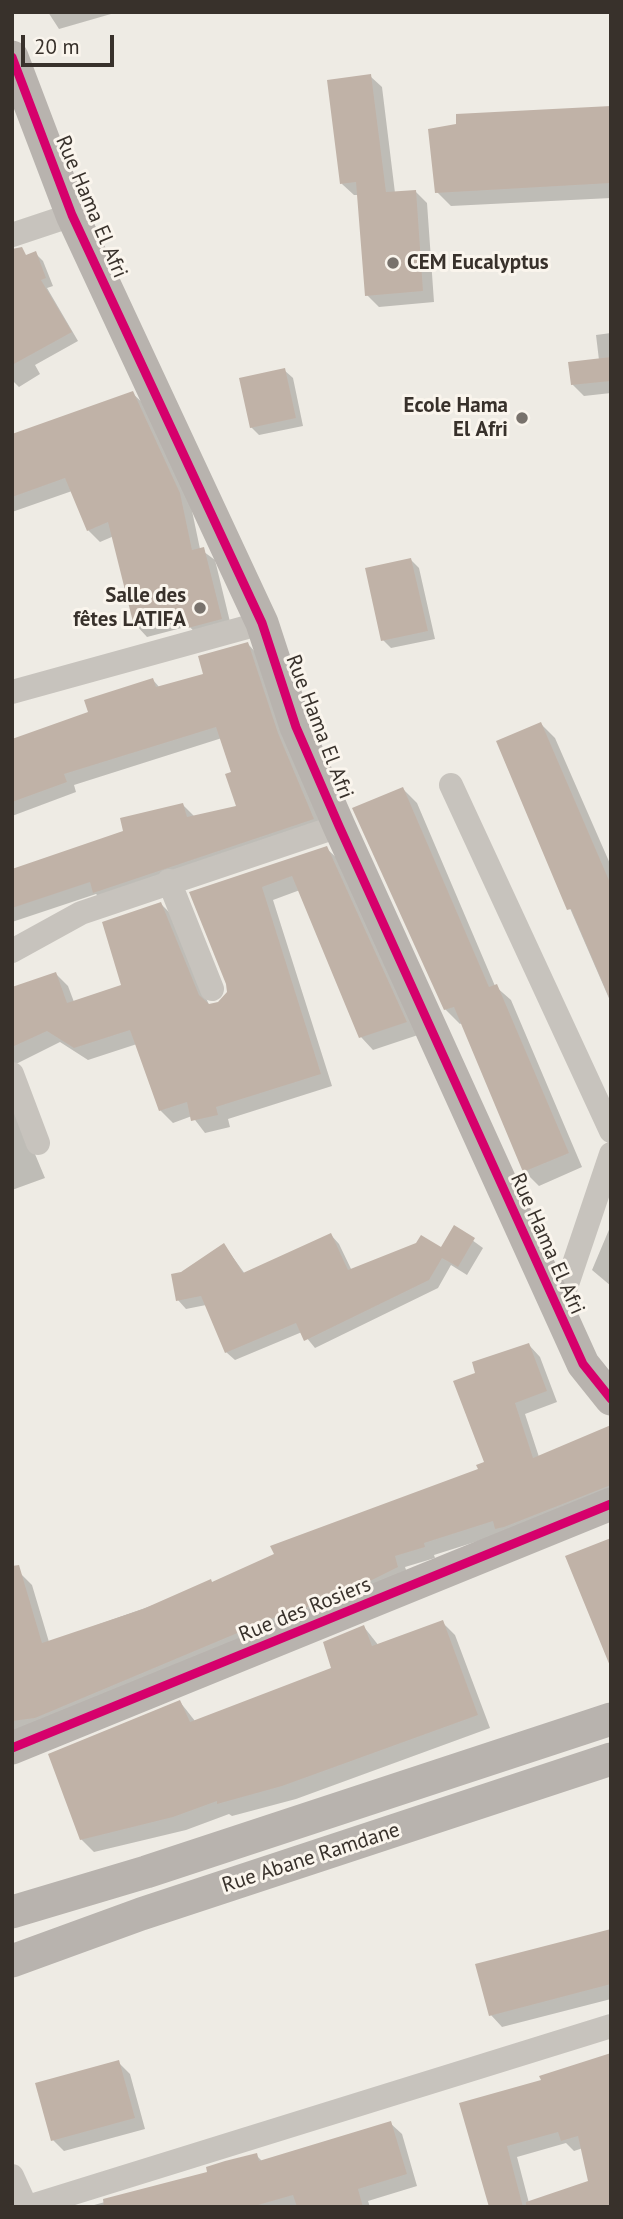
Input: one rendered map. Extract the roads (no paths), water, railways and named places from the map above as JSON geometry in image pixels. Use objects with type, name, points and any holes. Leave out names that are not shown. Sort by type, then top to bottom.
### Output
[{"type":"street","name":"Rue Hama El Afri","points":[[12,57],[72,215],[262,623],[296,727],[339,826],[583,1364],[611,1399]]},
{"type":"street","points":[[12,235],[72,215]]},
{"type":"street","points":[[12,692],[262,623]]},
{"type":"street","points":[[451,785],[611,1131]]},
{"type":"street","points":[[12,951],[81,913],[169,881],[339,826]]},
{"type":"street","points":[[169,881],[212,989]]},
{"type":"street","points":[[12,1074],[38,1143]]},
{"type":"street","points":[[558,1311],[611,1154]]},
{"type":"street","name":"Rue des Rosiers","points":[[12,1748],[611,1504]]},
{"type":"street","points":[[12,1912],[146,1872],[611,1719]]},
{"type":"street","name":"Rue Abane Ramdane","points":[[12,1961],[154,1910],[611,1759]]},
{"type":"street","points":[[12,2176],[27,2207],[611,2026]]},
{"type":"place","name":"CEM Eucalyptus","points":[[393,263]]},
{"type":"place","name":"Ecole Hama El Afri","points":[[522,418]]},
{"type":"place","name":"Salle des fêtes LATIFA","points":[[200,608]]}]
